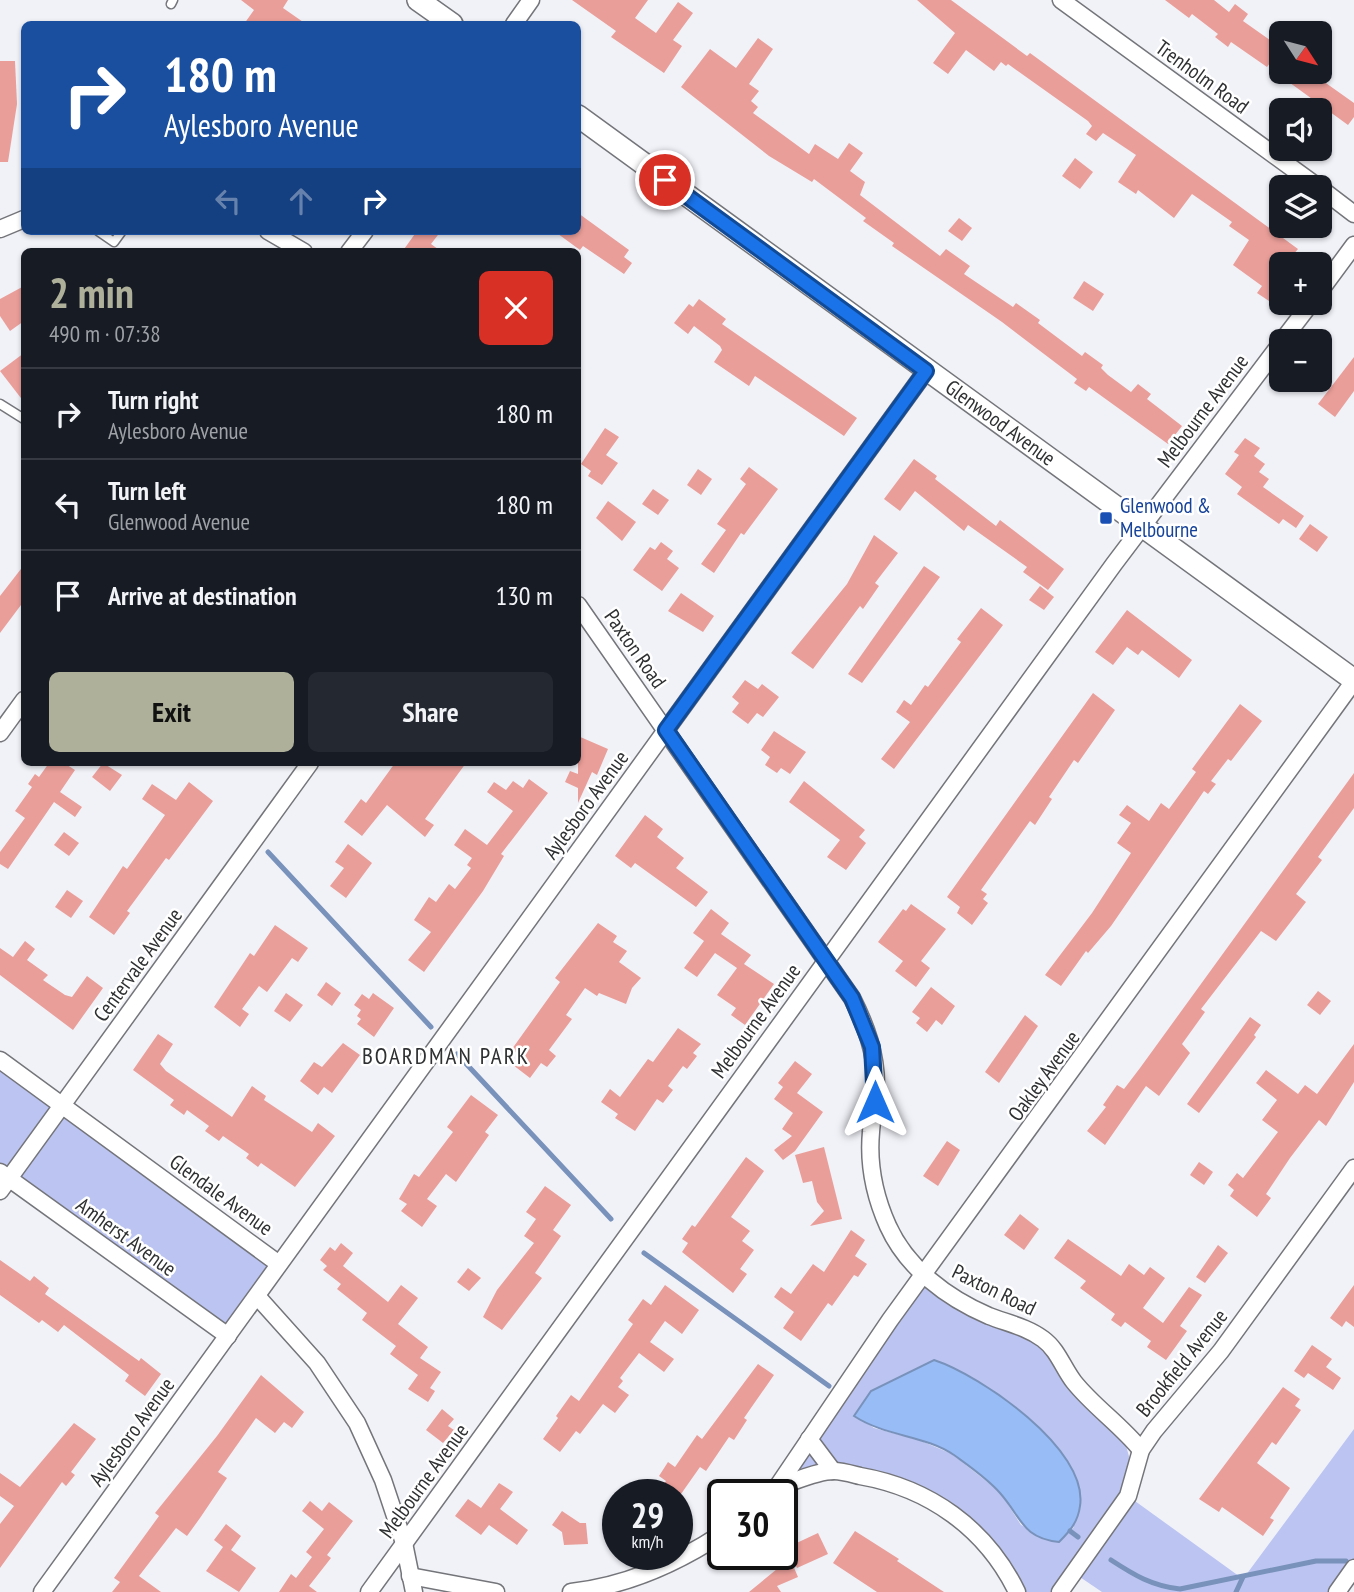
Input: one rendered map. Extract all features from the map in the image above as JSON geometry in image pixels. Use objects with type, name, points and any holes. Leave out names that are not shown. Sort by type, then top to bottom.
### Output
[{"type":"street","points":[[418,0],[448,21]]},
{"type":"street","points":[[516,21],[531,0]]},
{"type":"street","name":"Trenholm Road","points":[[1061,0],[1301,175]]},
{"type":"street","name":"Glenwood Avenue","points":[[581,118],[1354,681]]},
{"type":"street","name":"Trenholm Road","points":[[1332,198],[1354,214]]},
{"type":"street","points":[[0,229],[21,220]]},
{"type":"street","points":[[275,235],[297,248]]},
{"type":"street","points":[[1332,275],[1354,245]]},
{"type":"street","name":"Melbourne Avenue","points":[[369,1592],[1142,528],[1269,359]]},
{"type":"street","name":"Aylesboro Avenue","points":[[279,1264],[926,371]]},
{"type":"street","name":"Paxton Road","points":[[581,609],[852,998],[872,1047],[876,1085],[871,1155],[879,1204],[905,1255],[940,1289],[963,1303],[1030,1331],[1044,1340],[1056,1353],[1072,1380],[1120,1424],[1141,1450]]},
{"type":"street","name":"Oakley Avenue","points":[[781,1479],[925,1274],[1354,681]]},
{"type":"street","points":[[0,733],[21,704]]},
{"type":"street","name":"Centervale Avenue","points":[[3,1181],[62,1105],[308,766]]},
{"type":"street","name":"Glendale Avenue","points":[[0,1060],[279,1264],[257,1296]]},
{"type":"street","name":"Brookfield Avenue","points":[[1060,1592],[1128,1496],[1141,1450],[1221,1350],[1354,1168]]},
{"type":"street","name":"Amherst Avenue","points":[[3,1181],[228,1336]]},
{"type":"street","points":[[257,1296],[317,1363],[342,1397],[372,1452],[404,1543],[412,1584],[496,1592]]},
{"type":"street","name":"Aylesboro Avenue","points":[[42,1592],[257,1296]]},
{"type":"street","points":[[809,1439],[833,1471]]},
{"type":"street","points":[[798,1483],[833,1471],[907,1488],[943,1506],[980,1538],[997,1558],[1017,1592]]},
{"type":"street","points":[[571,1592],[648,1574],[707,1543]]},
{"type":"street","points":[[1337,1592],[1354,1568]]},
{"type":"lane","points":[[104,235],[114,242]]},
{"type":"lane","points":[[114,248],[114,242],[119,235]]},
{"type":"lane","points":[[0,404],[21,417]]},
{"type":"shaded area","points":[[0,1060],[279,1264],[228,1336],[0,1172]]},
{"type":"shaded area","points":[[924,1274],[1030,1331],[1120,1424],[1135,1478],[1128,1496],[1243,1579],[1354,1429],[1354,1568],[1337,1592],[1102,1592],[1074,1573],[1060,1592],[1017,1592],[954,1515],[833,1471],[798,1481],[783,1479]],"holes":[[[992,1390],[1023,1413],[1052,1443],[1074,1527],[1059,1542],[1021,1525],[1000,1492],[952,1454],[919,1440],[874,1428],[854,1415],[871,1391]]]},
{"type":"shaded area","points":[[934,1360],[954,1368],[1003,1398],[1028,1417],[1067,1461],[1078,1484],[1080,1506],[1073,1526],[1059,1542],[1047,1540],[1030,1531],[995,1488],[943,1448],[879,1428],[854,1416],[871,1391]]},
{"type":"building","points":[[241,0],[288,0],[283,8],[302,21],[246,21],[254,10]]},
{"type":"building","points":[[572,0],[648,0],[635,18],[656,33],[678,2],[693,13],[673,40],[682,46],[664,73],[611,37],[616,31]]},
{"type":"building","points":[[917,0],[951,0],[1027,56],[1030,53],[1269,228],[1269,238],[1283,238],[1298,249],[1295,252],[1269,252],[1269,301],[1257,293],[1262,286],[1233,265],[1249,240],[1229,226],[1232,222],[1192,194],[1174,218],[1138,190],[1136,194],[1118,182],[1136,155],[1103,133],[1096,141],[1086,134],[1092,126],[1088,121],[1008,64],[1006,66],[1001,62],[994,71],[966,50],[948,74],[933,63],[955,33]]},
{"type":"building","points":[[1165,0],[1214,0],[1229,12],[1235,4],[1248,14],[1243,21],[1269,39],[1269,64],[1267,67],[1231,42],[1228,47],[1215,37],[1218,34],[1192,14],[1189,18]]},
{"type":"building","points":[[758,38],[773,49],[749,84],[759,91],[751,101],[758,107],[753,113],[809,154],[815,144],[838,159],[849,143],[863,153],[850,171],[865,182],[860,195],[940,256],[946,249],[970,266],[964,274],[1013,307],[1016,303],[1082,356],[1085,352],[1103,365],[1101,368],[1108,375],[1131,392],[1138,384],[1151,394],[1147,399],[1182,426],[1168,444],[1089,387],[1086,391],[1074,383],[1077,379],[1002,322],[892,246],[894,243],[863,221],[866,218],[814,179],[812,182],[769,156],[681,87],[710,49],[736,68]]},
{"type":"building","points":[[0,61],[15,61],[17,104],[8,162],[0,162]]},
{"type":"building","points":[[1292,84],[1327,84],[1354,103],[1354,117],[1348,125],[1332,113],[1332,98],[1311,98]]},
{"type":"building","points":[[1075,158],[1093,172],[1080,189],[1062,176]]},
{"type":"building","points":[[581,215],[629,250],[624,257],[632,263],[624,274],[583,246],[577,248],[559,235],[581,235]]},
{"type":"building","points":[[959,218],[972,228],[962,241],[948,231]]},
{"type":"building","points":[[414,235],[438,235],[431,244],[436,248],[405,248]]},
{"type":"building","points":[[1084,281],[1104,294],[1093,311],[1073,298]]},
{"type":"building","points":[[21,288],[21,323],[10,331],[0,316],[0,299]]},
{"type":"building","points":[[699,299],[726,319],[722,324],[857,418],[844,436],[755,376],[749,386],[714,362],[722,350],[720,346],[694,326],[688,334],[674,323],[689,304],[693,307]]},
{"type":"building","points":[[21,355],[21,398],[0,371]]},
{"type":"building","points":[[1354,357],[1354,391],[1335,417],[1318,404],[1327,392],[1332,392],[1332,386]]},
{"type":"building","points":[[605,428],[619,437],[606,455],[618,463],[602,485],[588,476],[591,471],[581,464]]},
{"type":"building","points":[[1245,438],[1260,448],[1254,456],[1265,464],[1259,472],[1269,479],[1263,487],[1304,516],[1296,528],[1283,519],[1279,524],[1237,494],[1242,487],[1225,474],[1239,455],[1234,452]]},
{"type":"building","points":[[914,459],[937,476],[935,479],[996,526],[1000,520],[1064,569],[1048,590],[1023,572],[1027,567],[968,525],[964,531],[915,491],[900,511],[884,499]]},
{"type":"building","points":[[749,467],[778,489],[744,535],[741,533],[714,573],[701,564],[726,530],[717,524],[746,484],[740,479]]},
{"type":"building","points":[[698,469],[712,479],[701,495],[687,485]]},
{"type":"building","points":[[653,489],[669,500],[658,515],[642,504]]},
{"type":"building","points":[[608,501],[636,522],[622,541],[596,518]]},
{"type":"building","points":[[1310,524],[1328,537],[1317,552],[1299,539]]},
{"type":"building","points":[[874,535],[898,553],[875,583],[879,586],[863,609],[860,606],[813,669],[791,653],[847,584]]},
{"type":"building","points":[[661,542],[673,551],[667,559],[679,568],[662,591],[633,570],[650,547],[655,550]]},
{"type":"building","points":[[924,566],[940,577],[862,683],[848,674]]},
{"type":"building","points":[[21,569],[21,605],[0,633],[0,596]]},
{"type":"building","points":[[1040,586],[1054,597],[1044,610],[1029,600]]},
{"type":"building","points":[[681,593],[714,616],[703,632],[668,611]]},
{"type":"building","points":[[981,608],[1003,625],[894,769],[881,759],[910,722],[896,712],[904,700],[911,705],[925,685],[928,687],[961,642],[957,639]]},
{"type":"building","points":[[1127,610],[1192,660],[1179,678],[1142,650],[1138,655],[1127,647],[1113,665],[1095,652]]},
{"type":"building","points":[[745,680],[758,689],[762,684],[779,697],[763,717],[757,713],[748,724],[732,712],[739,703],[732,697]]},
{"type":"building","points":[[1093,693],[1115,710],[1078,763],[1074,760],[1049,797],[1052,799],[1035,825],[1030,821],[981,890],[987,894],[983,899],[988,903],[972,925],[957,913],[960,907],[947,897]]},
{"type":"building","points":[[1240,704],[1262,721],[1231,761],[1228,759],[1211,781],[1216,784],[1208,794],[1204,791],[1111,926],[1088,953],[1086,951],[1061,986],[1045,975],[1092,913],[1131,853],[1117,843],[1131,823],[1119,815],[1127,805],[1149,821],[1161,803],[1169,809],[1196,772],[1192,769]]},
{"type":"building","points":[[774,731],[806,752],[790,774],[781,768],[777,773],[765,765],[770,757],[761,750]]},
{"type":"building","points":[[581,737],[608,749],[597,775],[592,772],[578,803],[578,788],[565,782],[570,771],[578,774],[578,766],[581,766]]},
{"type":"building","points":[[47,766],[69,766],[75,770],[60,792],[82,807],[75,817],[54,802],[8,869],[0,864],[0,852],[25,818],[15,811],[32,787],[28,784],[35,774],[39,777]]},
{"type":"building","points":[[101,766],[108,766],[122,775],[110,791],[92,777]]},
{"type":"building","points":[[393,766],[464,766],[425,819],[434,825],[425,837],[387,805],[362,836],[344,822],[361,799],[366,803]]},
{"type":"building","points":[[1354,773],[1354,808],[1318,857],[1322,860],[1296,894],[1306,902],[1276,941],[1261,931],[1201,1009],[1205,1012],[1182,1044],[1190,1053],[1159,1096],[1146,1086],[1105,1145],[1087,1131],[1106,1107],[1103,1105],[1117,1085],[1124,1089],[1140,1068]]},
{"type":"building","points":[[529,779],[548,793],[501,854],[504,856],[483,891],[424,972],[408,960],[431,932],[414,920],[429,897],[436,902],[449,884],[455,889],[471,868],[467,865],[472,858],[454,845],[465,829],[487,845],[513,811],[487,792],[494,782],[506,790],[513,781],[523,788]]},
{"type":"building","points":[[804,781],[865,830],[859,837],[866,843],[846,870],[827,857],[840,840],[789,802]]},
{"type":"building","points":[[189,782],[213,801],[169,860],[166,858],[127,911],[130,913],[114,935],[89,917],[123,866],[127,869],[165,815],[142,799],[152,784],[176,800]]},
{"type":"building","points":[[645,815],[663,829],[657,837],[684,858],[676,868],[708,892],[696,907],[635,863],[631,868],[615,856]]},
{"type":"building","points":[[64,832],[79,843],[69,856],[54,845]]},
{"type":"building","points":[[348,844],[372,863],[346,898],[330,886],[344,868],[335,862]]},
{"type":"building","points":[[67,890],[83,901],[71,918],[55,907]]},
{"type":"building","points":[[911,904],[946,929],[921,961],[930,968],[916,987],[895,971],[903,961],[878,942],[903,909],[906,911]]},
{"type":"building","points":[[711,909],[729,923],[721,934],[751,955],[744,964],[774,984],[745,1025],[731,1015],[736,1008],[717,995],[737,968],[715,953],[697,977],[684,968],[704,941],[693,933]]},
{"type":"building","points":[[598,923],[617,936],[613,942],[627,951],[619,962],[641,978],[632,988],[626,1004],[599,993],[597,996],[585,988],[566,1015],[572,1019],[549,1050],[556,1056],[547,1067],[541,1063],[530,1078],[513,1065],[520,1056],[512,1049],[560,982],[555,978]]},
{"type":"building","points":[[275,925],[308,948],[298,962],[292,958],[267,992],[259,986],[242,1009],[249,1014],[240,1027],[214,1007],[250,953],[254,956]]},
{"type":"building","points":[[25,941],[35,949],[27,960],[48,975],[43,980],[65,995],[72,997],[87,976],[103,988],[73,1030],[0,975],[0,948],[13,957]]},
{"type":"building","points":[[326,982],[341,993],[332,1006],[317,995]]},
{"type":"building","points":[[931,987],[955,1006],[942,1025],[936,1020],[927,1032],[916,1023],[920,1018],[912,1012]]},
{"type":"building","points":[[1318,991],[1331,1001],[1320,1015],[1307,1005]]},
{"type":"building","points":[[286,993],[303,1005],[290,1022],[274,1011]]},
{"type":"building","points":[[373,993],[394,1008],[374,1037],[357,1024],[361,1019],[357,1016],[361,1010],[354,1005],[362,994],[369,999]]},
{"type":"building","points":[[1025,1015],[1038,1026],[999,1083],[985,1072]]},
{"type":"building","points":[[1250,1017],[1261,1025],[1254,1035],[1256,1037],[1199,1113],[1187,1104]]},
{"type":"building","points":[[678,1028],[701,1044],[693,1053],[697,1056],[687,1069],[683,1066],[668,1086],[673,1090],[663,1103],[657,1099],[635,1131],[615,1118],[618,1114],[601,1102],[610,1089],[620,1097],[648,1059],[653,1062]]},
{"type":"building","points":[[158,1034],[173,1044],[160,1064],[166,1071],[232,1117],[252,1086],[266,1096],[264,1100],[312,1132],[318,1123],[335,1136],[295,1187],[261,1163],[258,1167],[246,1158],[249,1154],[223,1136],[219,1141],[205,1131],[209,1126],[187,1110],[184,1115],[170,1105],[174,1100],[133,1070]]},
{"type":"building","points":[[343,1043],[360,1055],[332,1093],[324,1087],[318,1095],[300,1081],[314,1062],[322,1067]]},
{"type":"building","points":[[1354,1044],[1354,1082],[1326,1126],[1319,1120],[1290,1158],[1266,1194],[1271,1198],[1257,1217],[1230,1196],[1234,1190],[1228,1185],[1237,1173],[1243,1178],[1278,1132],[1262,1120],[1277,1100],[1256,1083],[1266,1070],[1298,1094],[1305,1085],[1317,1094]]},
{"type":"building","points":[[795,1061],[812,1074],[797,1093],[823,1112],[795,1151],[783,1160],[774,1150],[792,1136],[782,1129],[793,1113],[774,1099],[783,1087],[778,1083]]},
{"type":"building","points":[[471,1095],[498,1115],[485,1132],[489,1135],[456,1182],[446,1174],[427,1199],[437,1206],[422,1227],[401,1211],[407,1204],[399,1199],[414,1174],[419,1177],[453,1132],[447,1127]]},
{"type":"building","points":[[947,1141],[960,1150],[938,1186],[923,1176]]},
{"type":"building","points":[[824,1147],[842,1219],[810,1226],[824,1211],[817,1202],[812,1181],[803,1183],[795,1155]]},
{"type":"building","points":[[746,1157],[764,1171],[731,1217],[750,1231],[742,1241],[754,1250],[740,1269],[747,1274],[733,1293],[682,1252],[688,1243],[682,1239],[692,1225],[695,1227]]},
{"type":"building","points":[[1199,1162],[1213,1172],[1204,1185],[1190,1175]]},
{"type":"building","points":[[545,1186],[571,1205],[553,1230],[561,1236],[535,1273],[542,1278],[502,1330],[483,1317],[497,1290],[534,1243],[524,1236],[536,1219],[526,1212]]},
{"type":"building","points":[[1020,1214],[1039,1229],[1024,1250],[1004,1235]]},
{"type":"building","points":[[851,1230],[865,1240],[855,1256],[867,1264],[858,1277],[854,1275],[832,1306],[828,1303],[801,1341],[783,1328],[794,1312],[774,1297],[781,1287],[791,1294],[813,1264],[824,1272]]},
{"type":"building","points":[[1068,1239],[1121,1276],[1129,1264],[1144,1275],[1150,1267],[1165,1278],[1143,1308],[1163,1323],[1189,1287],[1202,1295],[1180,1326],[1187,1331],[1166,1360],[1147,1347],[1151,1341],[1125,1322],[1121,1327],[1111,1320],[1115,1314],[1080,1288],[1086,1281],[1054,1258]]},
{"type":"building","points":[[341,1243],[353,1253],[343,1266],[388,1302],[401,1285],[418,1298],[398,1324],[428,1347],[420,1358],[441,1372],[430,1388],[435,1391],[428,1402],[408,1389],[418,1375],[390,1354],[396,1346],[362,1320],[367,1313],[337,1289],[341,1284],[323,1270],[327,1266],[320,1260],[330,1247],[335,1251]]},
{"type":"building","points":[[1218,1245],[1228,1253],[1205,1283],[1196,1277]]},
{"type":"building","points":[[0,1260],[30,1281],[34,1276],[49,1288],[45,1294],[161,1374],[145,1396],[125,1381],[129,1375],[64,1325],[58,1332],[42,1320],[39,1323],[0,1295]]},
{"type":"building","points":[[468,1268],[481,1278],[469,1291],[457,1282]]},
{"type":"building","points":[[665,1285],[699,1310],[682,1334],[665,1321],[650,1342],[674,1359],[664,1372],[639,1353],[620,1378],[623,1381],[618,1387],[629,1395],[615,1413],[603,1404],[580,1434],[576,1431],[560,1452],[543,1439],[558,1418],[556,1416],[571,1395],[579,1401],[633,1324],[628,1320],[643,1299],[651,1305]]},
{"type":"building","points":[[1354,1285],[1354,1327],[1346,1321],[1342,1327],[1330,1318]]},
{"type":"building","points":[[1312,1345],[1332,1359],[1326,1367],[1341,1378],[1333,1390],[1308,1373],[1304,1378],[1294,1371]]},
{"type":"building","points":[[758,1364],[774,1375],[744,1418],[747,1420],[734,1440],[729,1437],[706,1471],[700,1467],[692,1479],[663,1479],[659,1476],[668,1462],[675,1467],[697,1435],[702,1439]]},
{"type":"building","points":[[261,1375],[304,1412],[292,1428],[284,1422],[275,1433],[256,1418],[218,1472],[227,1478],[187,1536],[176,1528],[139,1576],[161,1592],[112,1592],[120,1582],[114,1578],[159,1516],[155,1513],[217,1436]]},
{"type":"building","points":[[1283,1387],[1300,1399],[1295,1406],[1301,1410],[1276,1445],[1272,1442],[1257,1463],[1290,1488],[1270,1518],[1274,1520],[1263,1536],[1222,1507],[1219,1512],[1199,1499]]},
{"type":"building","points":[[442,1409],[454,1419],[448,1426],[454,1430],[443,1443],[426,1430]]},
{"type":"building","points":[[74,1423],[96,1439],[71,1472],[75,1475],[66,1486],[62,1482],[0,1568],[0,1524],[14,1506],[0,1496],[0,1473],[20,1487]]},
{"type":"building","points":[[499,1483],[513,1492],[500,1509],[528,1530],[517,1545],[489,1525],[481,1535],[455,1516],[468,1499],[481,1508]]},
{"type":"building","points":[[310,1501],[322,1511],[329,1502],[353,1521],[327,1555],[331,1558],[309,1586],[317,1592],[279,1592],[291,1574],[296,1578],[312,1557],[306,1552],[324,1529],[302,1511]]},
{"type":"building","points":[[562,1511],[580,1523],[586,1523],[588,1544],[564,1545],[562,1532],[552,1525]]},
{"type":"building","points":[[226,1524],[241,1536],[231,1550],[256,1568],[239,1592],[206,1571],[223,1547],[214,1540]]},
{"type":"building","points":[[855,1531],[944,1592],[877,1592],[833,1563]]},
{"type":"building","points":[[818,1533],[828,1554],[798,1568],[798,1542]]},
{"type":"building","points":[[776,1570],[795,1570],[798,1577],[777,1586],[781,1592],[749,1592]]},
{"type":"waterway","points":[[268,852],[431,1027]]},
{"type":"waterway","points":[[457,1054],[611,1219]]},
{"type":"waterway","points":[[644,1253],[829,1386]]},
{"type":"waterway","points":[[1070,1531],[1078,1537]]},
{"type":"waterway","points":[[1111,1560],[1144,1579],[1180,1589],[1316,1561],[1346,1561]]},
{"type":"waterway","points":[[1236,1592],[1243,1577]]},
{"type":"place","name":"Glenwood & Melbourne","points":[[1106,518]]},
{"type":"district","name":"BOARDMAN PARK","points":[[446,1056]]},
{"type":"route","points":[[665,180],[926,371],[666,730],[816,941],[852,998],[872,1047],[875,1102]]}]
